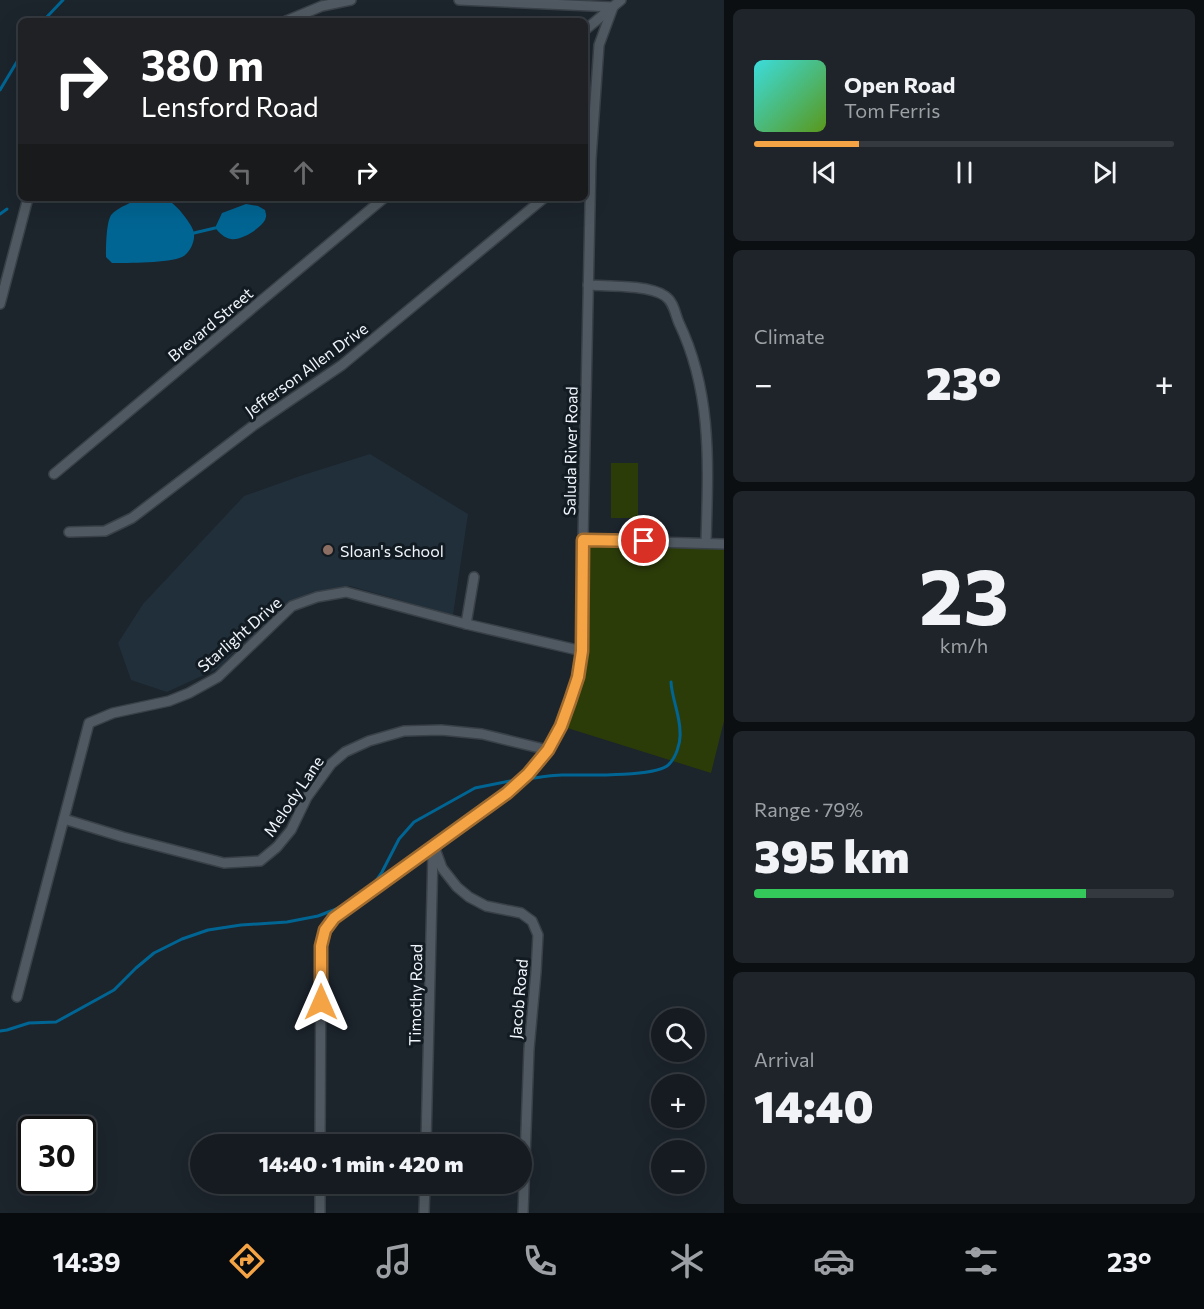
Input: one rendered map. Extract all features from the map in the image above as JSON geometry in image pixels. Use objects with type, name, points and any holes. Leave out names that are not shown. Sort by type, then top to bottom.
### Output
[{"type":"street","points":[[293,18],[322,6],[351,0]]},
{"type":"street","points":[[459,0],[617,3]]},
{"type":"street","points":[[588,27],[617,3]]},
{"type":"street","name":"Saluda River Road","points":[[320,1134],[321,946],[325,930],[334,918],[507,793],[528,774],[548,750],[561,726],[578,677],[582,651],[588,162],[598,45],[617,3]]},
{"type":"street","points":[[0,304],[27,201]]},
{"type":"street","name":"Brevard Street","points":[[54,474],[380,201]]},
{"type":"street","name":"Jefferson Allen Drive","points":[[69,532],[105,531],[132,518],[254,425],[342,365],[540,201]]},
{"type":"street","points":[[588,285],[656,291],[668,298],[673,306],[689,343],[699,376],[706,419],[706,543]]},
{"type":"street","points":[[583,540],[724,544]]},
{"type":"street","points":[[466,624],[474,577]]},
{"type":"street","name":"Starlight Drive","points":[[17,997],[89,723],[113,713],[169,701],[189,693],[218,677],[292,606],[317,597],[346,592],[466,624],[582,651]]},
{"type":"street","name":"Melody Lane","points":[[64,819],[224,863],[260,861],[277,847],[291,830],[307,797],[331,764],[345,752],[369,741],[404,731],[441,730],[482,734],[548,750]]},
{"type":"street","name":"Timothy Road","points":[[426,1134],[434,846]]},
{"type":"street","name":"Jacob Road","points":[[434,846],[442,867],[457,887],[486,906],[521,913],[532,921],[538,935],[529,1049],[523,1213]]},
{"type":"street","points":[[320,1194],[320,1213]]},
{"type":"street","points":[[424,1213],[425,1194]]},
{"type":"shaded area","name":"Sloan's School","points":[[370,454],[468,514],[453,615],[350,586],[312,592],[282,606],[219,668],[167,692],[131,680],[118,643],[143,604],[244,496]]},
{"type":"green space","points":[[611,463],[638,463],[638,518],[611,518]]},
{"type":"green space","points":[[583,540],[724,544],[724,721],[711,773],[561,726],[577,677]]},
{"type":"water","points":[[135,201],[169,201],[176,206],[194,233],[194,240],[187,253],[176,259],[112,263],[106,257],[110,217]]},
{"type":"water","points":[[246,204],[265,210],[265,220],[255,230],[240,238],[231,239],[215,228],[222,213]]},
{"type":"waterway","points":[[46,18],[63,0]]},
{"type":"waterway","points":[[0,90],[18,60]]},
{"type":"waterway","points":[[0,214],[7,209]]},
{"type":"waterway","points":[[194,233],[215,228]]},
{"type":"waterway","points":[[534,778],[558,775],[632,774],[659,770],[667,766],[675,755],[680,736],[679,719],[671,682]]},
{"type":"waterway","points":[[373,885],[399,839],[414,822],[475,788],[510,781]]},
{"type":"waterway","points":[[0,1031],[29,1023],[56,1022],[114,990],[154,953],[182,939],[208,930],[287,922],[318,916],[344,906]]},
{"type":"place","name":"Sloan's School","points":[[328,550]]},
{"type":"route","points":[[321,1002],[321,946],[325,930],[334,918],[507,793],[528,774],[548,750],[561,726],[578,677],[582,651],[583,540],[644,541]]}]
